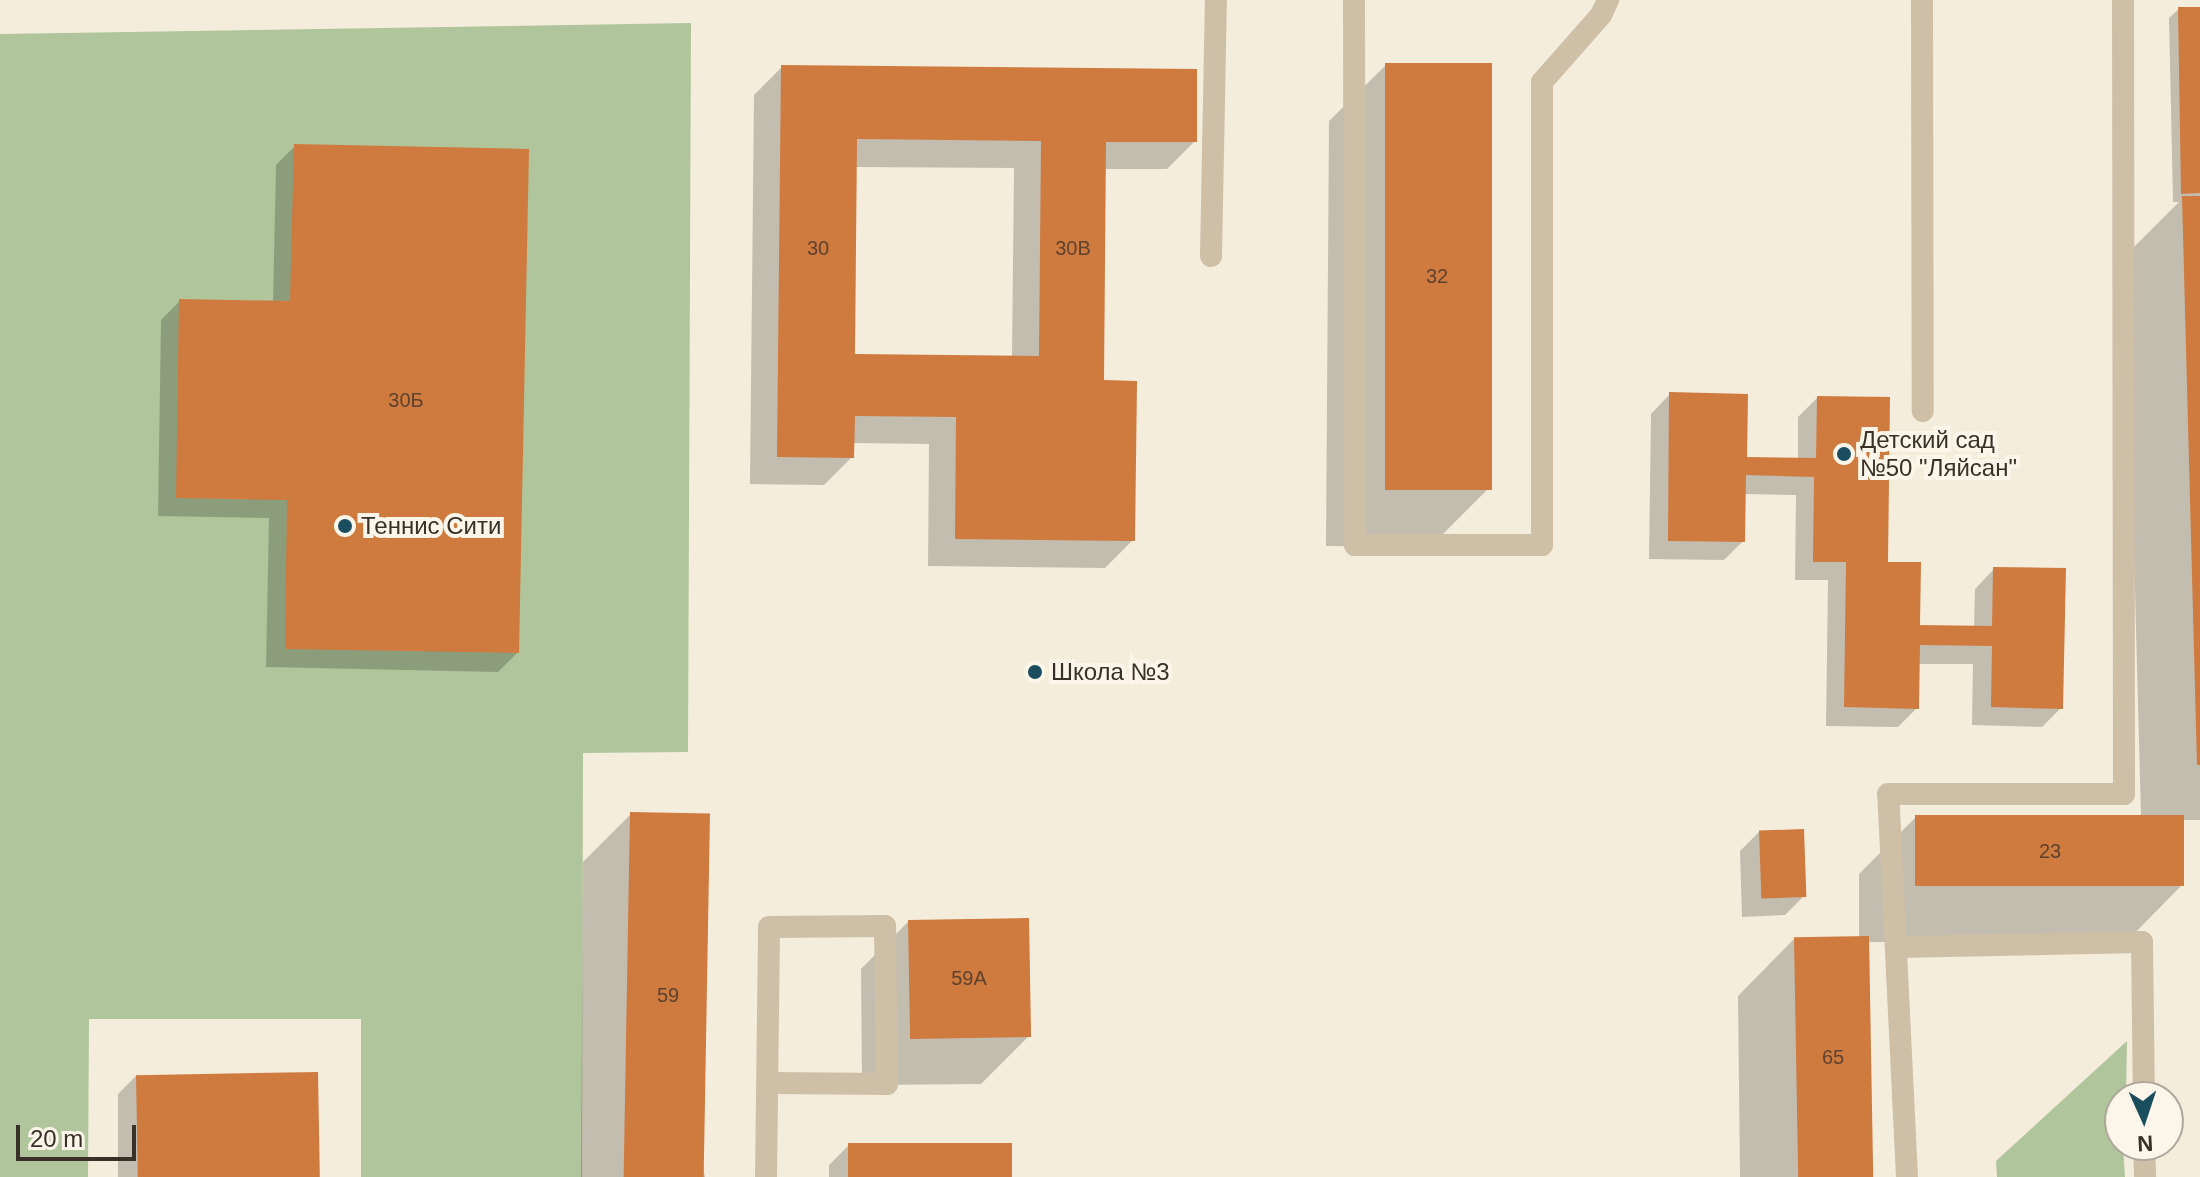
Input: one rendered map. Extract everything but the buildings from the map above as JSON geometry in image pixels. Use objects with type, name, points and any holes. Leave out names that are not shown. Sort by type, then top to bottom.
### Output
[{"type":"lane","points":[[1211,256],[1216,0]]},
{"type":"lane","points":[[1354,0],[1355,545],[1542,545],[1542,82],[1601,15],[1608,0]]},
{"type":"lane","points":[[1922,0],[1923,411]]},
{"type":"lane","points":[[1907,1177],[1898,947],[1888,794],[2124,794],[2123,0]]},
{"type":"lane","points":[[766,1177],[769,927],[885,926],[887,1084],[769,1083]]},
{"type":"lane","points":[[1898,947],[2142,942],[2144,1081]]},
{"type":"green space","points":[[691,23],[688,752],[583,753],[582,1177],[361,1177],[361,1019],[89,1019],[88,1177],[0,1177],[0,34]]},
{"type":"green space","points":[[2127,1041],[2126,1081],[2104,1081],[2104,1161],[2124,1161],[2125,1177],[1997,1177],[1996,1161]]},
{"type":"place","name":"Детский сад №50 \"Ляйсан\"","points":[[1844,454]]},
{"type":"place","name":"Теннис Сити","points":[[345,526]]},
{"type":"place","name":"Школа №3","points":[[1035,672]]}]
